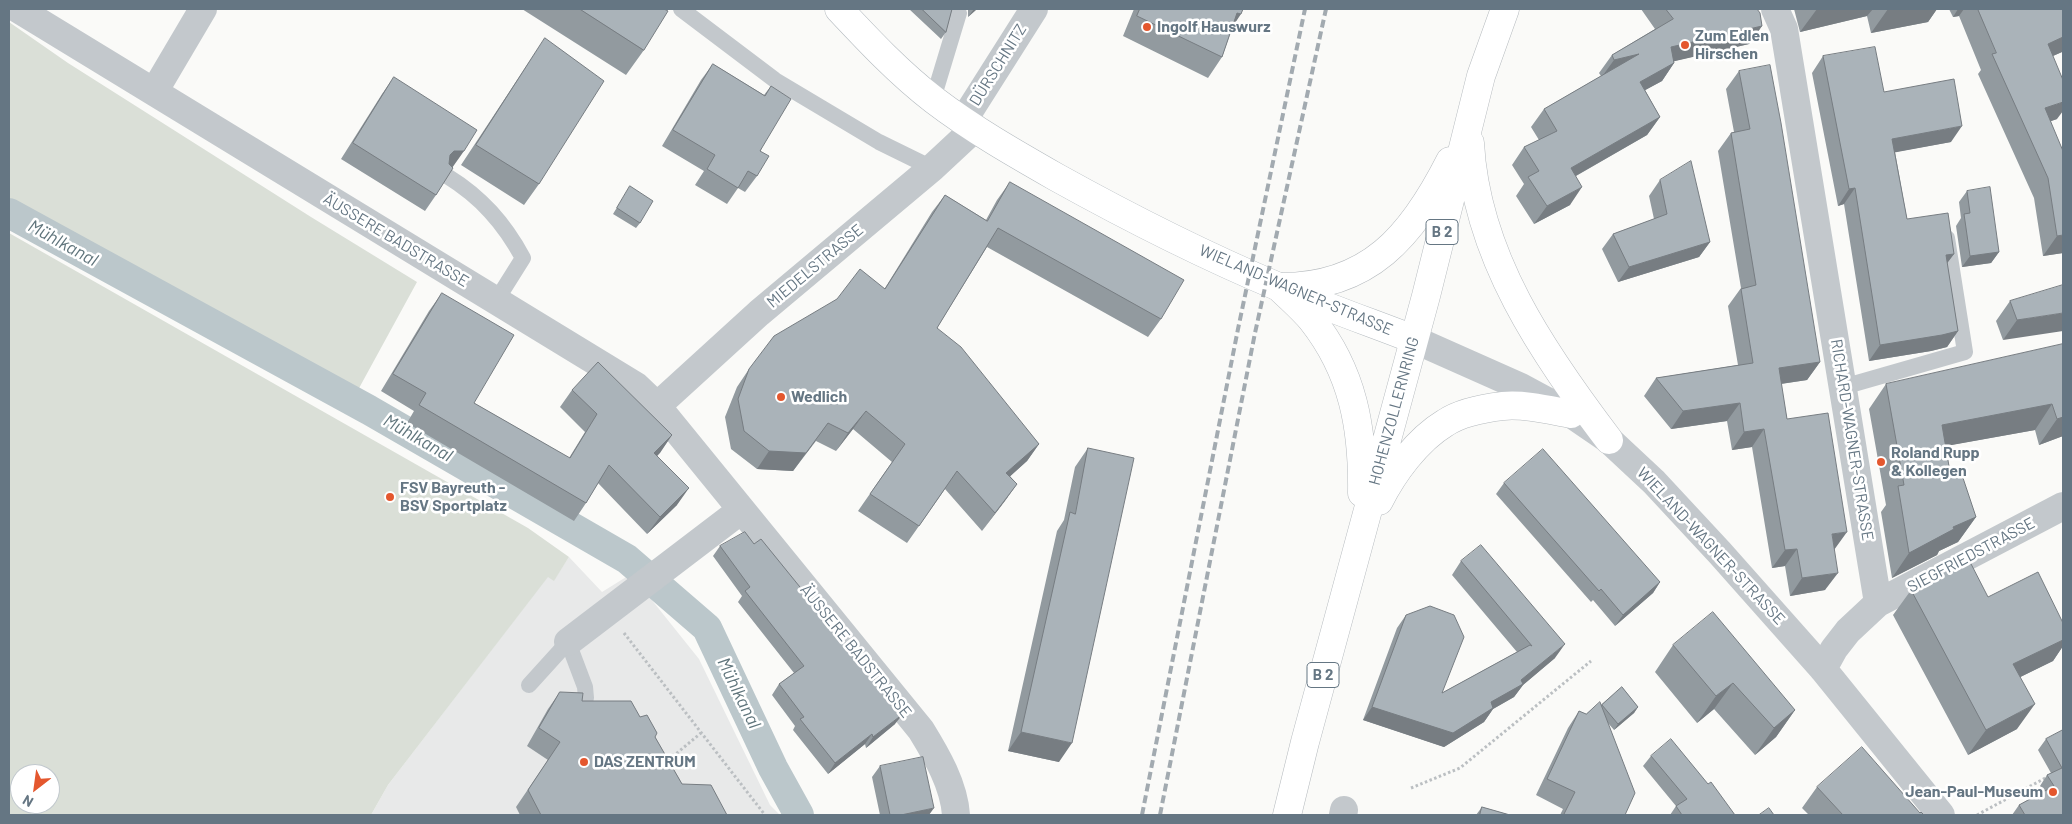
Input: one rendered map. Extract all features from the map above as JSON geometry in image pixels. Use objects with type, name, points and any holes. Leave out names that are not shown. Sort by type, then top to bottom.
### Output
[{"type":"main road","name":"WIELAND-WAGNER-STRASSE","points":[[839,9],[879,52],[933,99],[1016,154],[1099,201],[1279,287],[1413,339]]},
{"type":"main road","name":"HOHENZOLLERNRING","points":[[1288,815],[1305,742],[1361,536],[1481,76],[1505,9]]},
{"type":"main road","points":[[1279,287],[1304,287],[1331,282],[1367,266],[1392,246],[1419,215],[1469,124]]},
{"type":"main road","points":[[1469,124],[1471,160],[1484,222],[1496,257],[1522,311],[1548,356],[1609,440]]},
{"type":"main road","points":[[1279,287],[1311,318],[1329,344],[1346,376],[1356,414],[1363,461],[1361,536]]},
{"type":"main road","points":[[1361,536],[1382,494],[1404,463],[1427,437],[1446,422],[1470,413],[1504,406],[1536,408],[1571,414]]},
{"type":"street","name":"ÄUSSERE BADSTRASSE","points":[[18,9],[636,386],[657,406],[920,730],[936,755],[956,809]]},
{"type":"street","points":[[154,92],[203,9]]},
{"type":"street","name":"DÜRSCHNITZ","points":[[969,124],[1034,9]]},
{"type":"street","name":"RICHARD-WAGNER-STRASSE","points":[[1775,9],[1784,30],[1878,603]]},
{"type":"street","name":"MIEDELSTRASSE","points":[[657,406],[759,313],[932,168],[969,124]]},
{"type":"street","name":"WIELAND-WAGNER-STRASSE","points":[[1413,339],[1521,387],[1571,414],[1609,440],[1690,519],[1823,669]]},
{"type":"street","name":"SIEGFRIEDSTRASSE","points":[[1878,603],[2063,506]]},
{"type":"street","points":[[568,642],[607,610],[740,510]]},
{"type":"street","points":[[1878,603],[1848,631],[1834,649],[1823,669],[1941,815]]},
{"type":"lane","points":[[681,9],[775,80],[879,142],[932,168]]},
{"type":"lane","points":[[933,99],[959,13],[954,9]]},
{"type":"lane","points":[[447,176],[469,190],[495,215],[512,237],[523,258],[496,301]]},
{"type":"lane","points":[[1843,387],[1965,352],[1945,220]]},
{"type":"lane","points":[[529,684],[568,642],[585,687],[586,698]]},
{"type":"path","points":[[607,610],[765,815]]},
{"type":"path","points":[[1411,788],[1460,768],[1591,662]]},
{"type":"path","points":[[660,767],[701,732]]},
{"type":"path","points":[[1977,815],[2055,773]]},
{"type":"shaded area","points":[[9,22],[68,63],[417,282],[358,390],[9,203]]},
{"type":"shaded area","points":[[9,233],[528,528],[569,557],[554,581],[548,577],[388,785],[371,815],[9,815]]},
{"type":"shaded area","points":[[569,557],[602,592],[631,574],[699,659],[770,805],[780,815],[371,815],[388,785],[548,576],[554,580]]},
{"type":"building","points":[[580,9],[664,9],[668,11],[644,50]]},
{"type":"building","points":[[922,9],[952,9],[946,32]]},
{"type":"building","points":[[1140,9],[1243,9],[1241,14],[1237,13],[1222,57],[1137,16]]},
{"type":"building","points":[[1666,9],[1757,9],[1760,13],[1762,26],[1671,47],[1674,63],[1640,82],[1660,117],[1571,168],[1582,187],[1547,206],[1528,177],[1539,171],[1524,147],[1557,131],[1544,109],[1639,54],[1614,60],[1612,55],[1673,19]]},
{"type":"building","points":[[1978,9],[2063,9],[2063,37],[2048,44],[2063,80],[2063,102],[2045,108],[2063,151],[2063,235],[2057,236],[2048,178],[1992,54],[1996,53]]},
{"type":"building","points":[[545,38],[604,81],[539,184],[476,145]]},
{"type":"building","points":[[1875,47],[1884,92],[1954,79],[1962,126],[1892,139],[1907,219],[1948,213],[1954,254],[1946,255],[1958,331],[1880,345],[1855,188],[1849,189],[1823,56]]},
{"type":"building","points":[[713,64],[765,96],[771,86],[791,99],[760,151],[769,156],[757,176],[748,171],[738,188],[707,169],[715,155],[673,130]]},
{"type":"building","points":[[1770,65],[1820,362],[1779,368],[1787,419],[1828,413],[1847,532],[1832,534],[1838,573],[1802,578],[1797,549],[1785,550],[1764,429],[1744,432],[1740,403],[1683,411],[1656,378],[1753,363],[1741,289],[1756,285],[1731,133],[1750,129],[1739,71]]},
{"type":"building","points":[[394,77],[477,130],[464,151],[454,151],[450,155],[449,164],[453,168],[436,195],[353,143]]},
{"type":"building","points":[[1691,161],[1710,242],[1629,267],[1613,234],[1667,214],[1660,180]]},
{"type":"building","points":[[1010,182],[1184,280],[1161,319],[998,228],[937,328],[961,347],[1039,444],[1006,473],[1017,484],[995,513],[957,471],[919,526],[870,494],[905,444],[866,411],[848,433],[828,423],[806,453],[769,451],[744,431],[738,399],[749,369],[774,336],[837,299],[860,269],[885,289],[945,195],[987,221]]},
{"type":"building","points":[[630,186],[653,201],[640,223],[617,208]]},
{"type":"building","points":[[1990,187],[1999,252],[1970,256],[1964,214],[1970,213],[1967,191]]},
{"type":"building","points":[[2063,285],[2063,313],[2017,320],[2010,301]]},
{"type":"building","points":[[442,293],[514,335],[474,403],[570,458],[597,414],[572,390],[598,362],[672,435],[654,453],[689,488],[660,517],[609,465],[586,503],[419,405],[426,393],[393,374]]},
{"type":"building","points":[[2063,344],[2063,417],[2057,419],[2052,404],[1942,425],[1950,472],[1960,469],[1976,517],[1953,527],[1954,529],[1909,553],[1898,486],[1904,485],[1886,384]]},
{"type":"building","points":[[1088,448],[1134,458],[1072,743],[1021,732],[1070,512],[1075,514]]},
{"type":"building","points":[[1543,449],[1660,582],[1623,615],[1601,589],[1599,591],[1504,483]]},
{"type":"building","points":[[745,532],[754,544],[761,539],[903,714],[873,737],[872,734],[835,763],[800,719],[804,717],[779,684],[804,666],[745,591],[750,587],[720,546]]},
{"type":"building","points":[[1481,545],[1565,644],[1521,680],[1523,684],[1491,702],[1493,708],[1453,733],[1372,707],[1406,615],[1430,606],[1454,615],[1464,637],[1442,693],[1530,645],[1532,646],[1461,561]]},
{"type":"building","points":[[1968,558],[1988,597],[2038,572],[2063,623],[2063,640],[2013,664],[2035,704],[1986,730],[1911,590],[1915,588],[1914,586]]},
{"type":"building","points":[[1713,612],[1795,710],[1774,728],[1733,683],[1716,696],[1673,645]]},
{"type":"building","points":[[1622,687],[1638,707],[1618,724],[1602,705]]},
{"type":"building","points":[[560,692],[583,693],[582,701],[631,701],[640,717],[647,715],[657,733],[655,737],[682,784],[711,785],[727,815],[541,815],[528,790],[560,742],[539,728]]},
{"type":"building","points":[[1600,702],[1635,793],[1625,815],[1566,815],[1564,814],[1575,792],[1547,779],[1579,711],[1586,714]]},
{"type":"building","points":[[2063,730],[2063,815],[2025,815],[2019,805],[2054,786],[2047,775],[2062,768],[2046,739]]},
{"type":"building","points":[[1671,739],[1708,784],[1711,782],[1735,815],[1682,815],[1676,806],[1687,799],[1651,756]]},
{"type":"building","points":[[1862,747],[1920,813],[1924,815],[1843,815],[1817,787]]},
{"type":"building","points":[[923,757],[934,808],[901,815],[890,815],[880,766]]},
{"type":"building","points":[[1482,807],[1510,815],[1480,815]]},
{"type":"building","points":[[1769,808],[1774,815],[1759,815]]},
{"type":"waterway","name":"Mühlkanal","points":[[9,213],[369,410],[627,559],[707,628],[773,768],[799,815]]},
{"type":"railway","points":[[1142,815],[1238,329],[1305,9]]},
{"type":"railway","points":[[1160,815],[1255,333],[1326,9]]},
{"type":"place","name":"Ingolf Hauswurz","points":[[1147,27]]},
{"type":"place","name":"Zum Edlen Hirschen","points":[[1685,45]]},
{"type":"place","name":"Wedlich","points":[[781,397]]},
{"type":"place","name":"Roland Rupp & Kollegen","points":[[1881,462]]},
{"type":"place","name":"FSV Bayreuth - BSV Sportplatz","points":[[390,497]]},
{"type":"place","name":"DAS ZENTRUM","points":[[584,762]]},
{"type":"place","name":"Jean-Paul-Museum","points":[[2053,792]]}]
